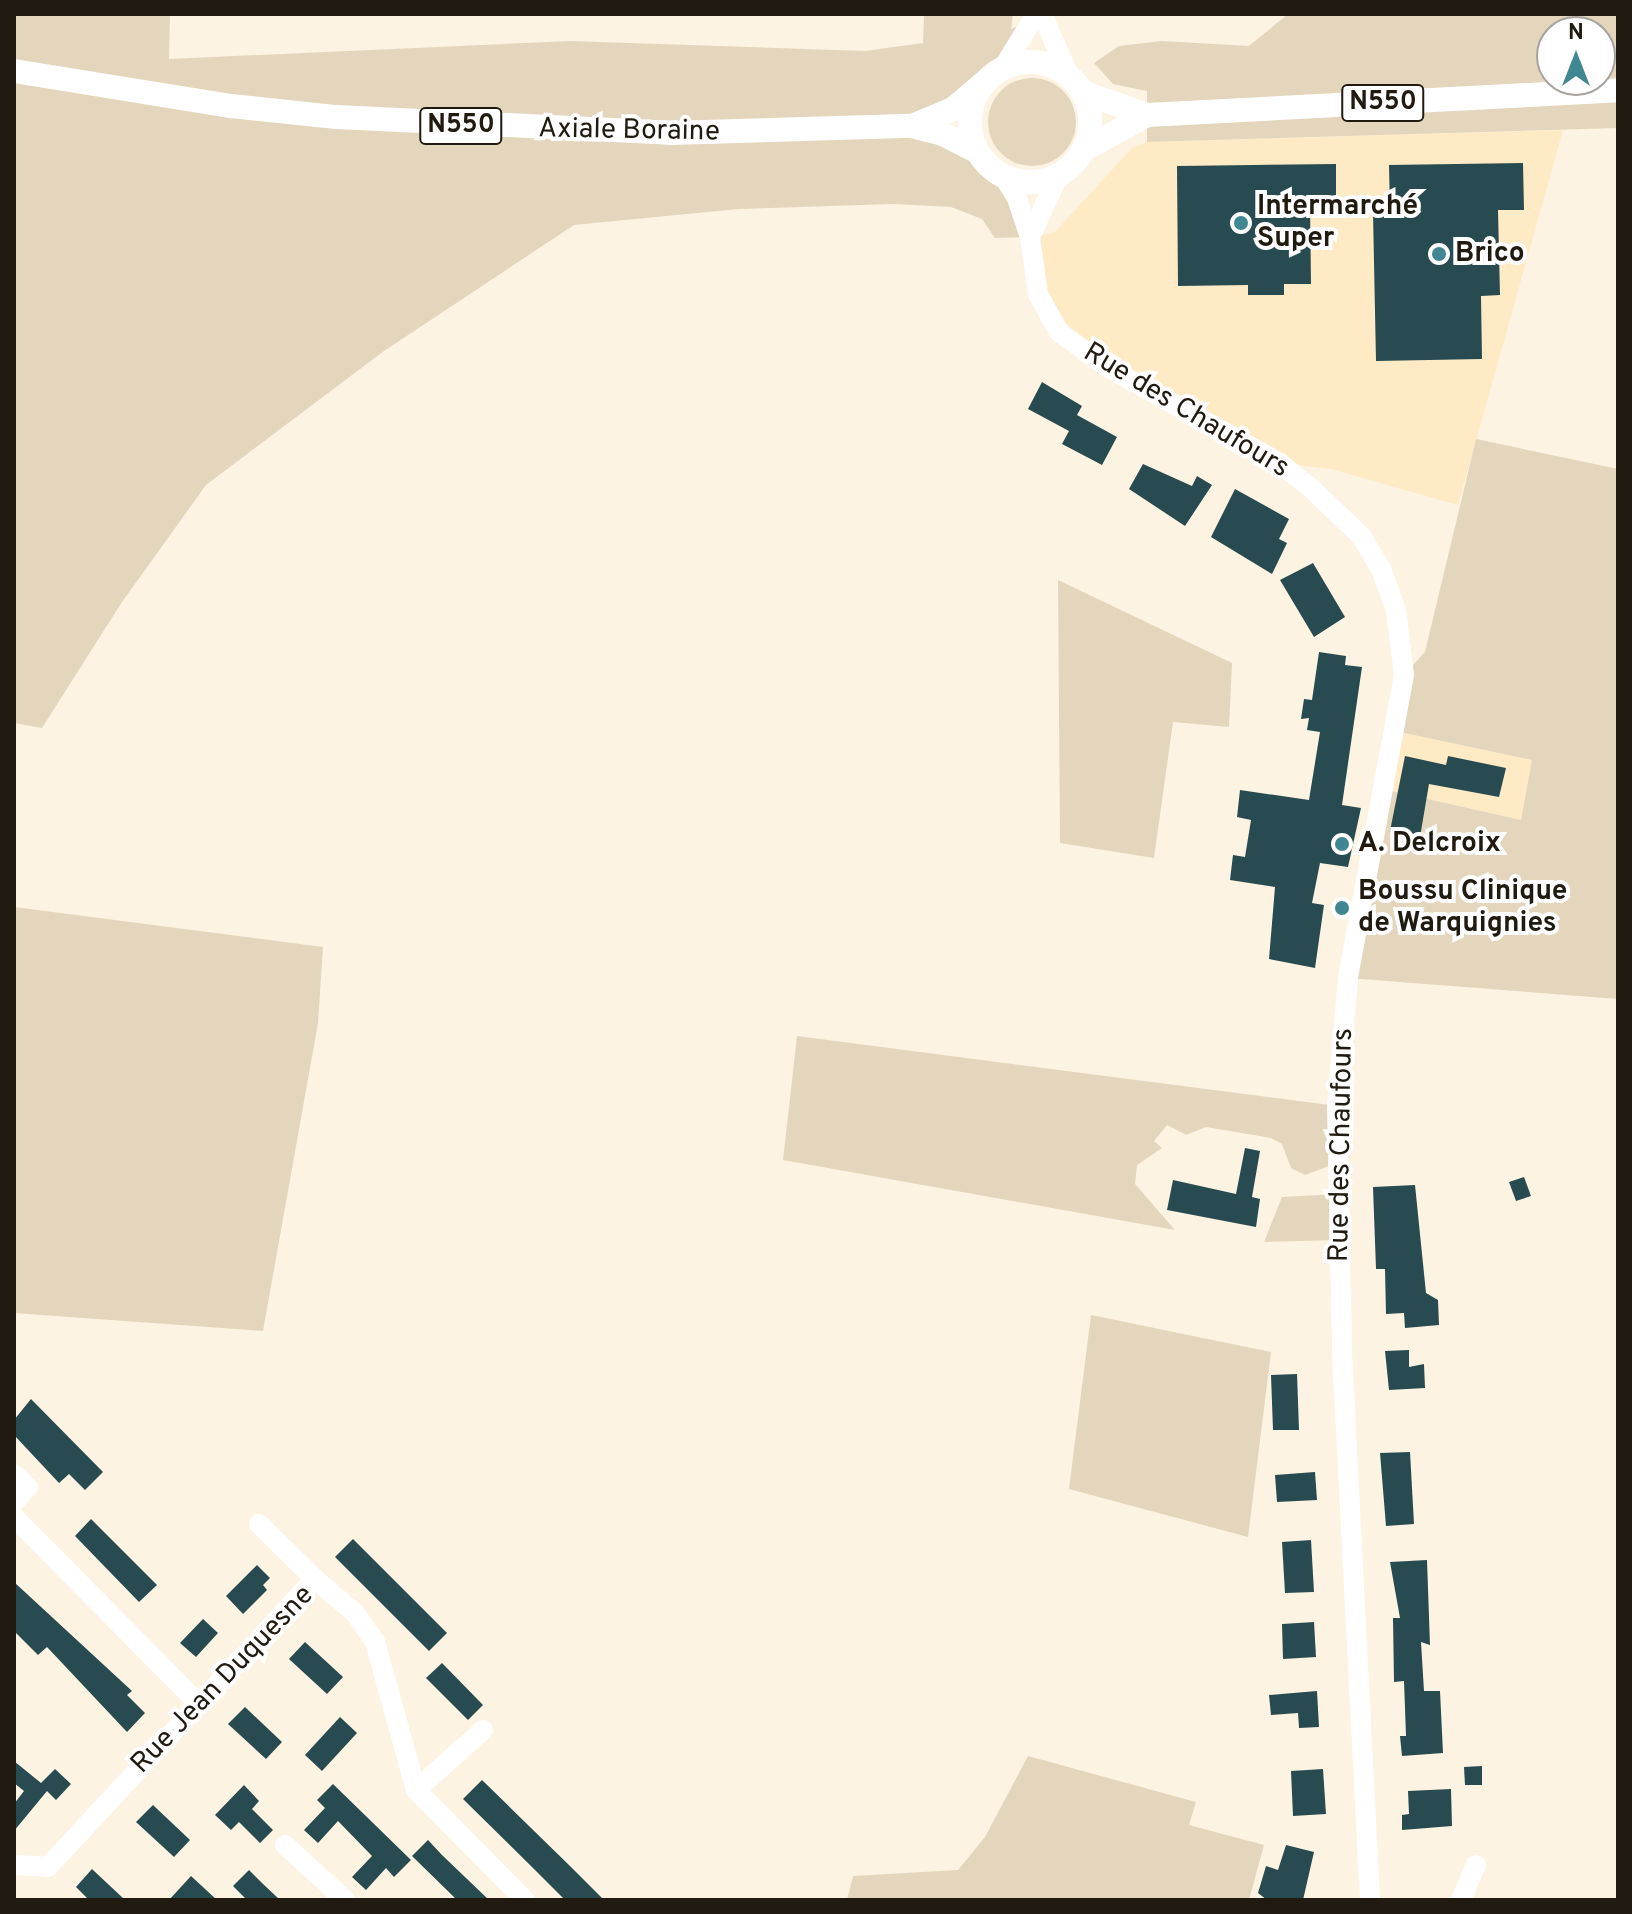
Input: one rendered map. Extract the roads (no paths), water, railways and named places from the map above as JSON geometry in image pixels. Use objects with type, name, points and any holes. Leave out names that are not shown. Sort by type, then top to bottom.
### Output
[{"type":"main road","points":[[1037,62],[1075,84],[1089,121],[1083,150],[1059,174],[1041,181],[1002,174],[978,152],[970,117],[984,83],[1003,68],[1037,62]]},
{"type":"main road","name":"Axiale Boraine","points":[[14,71],[231,106],[446,125],[671,133],[912,126],[943,134],[978,152]]},
{"type":"main road","name":"Axiale Boraine","points":[[912,126],[953,109],[984,83]]},
{"type":"main road","name":"N550","points":[[1075,84],[1147,115]]},
{"type":"main road","name":"N550","points":[[1083,150],[1147,115],[1618,90]]},
{"type":"street","points":[[1003,68],[1039,14],[1075,84]]},
{"type":"street","name":"Rue des Chaufours","points":[[1002,174],[1017,198],[1030,237],[1038,294],[1059,332],[1107,367],[1280,463],[1311,488],[1361,536],[1381,569],[1396,610],[1404,675],[1348,978],[1337,1106],[1342,1353],[1370,1900]]},
{"type":"street","points":[[1030,237],[1059,174]]},
{"type":"street","points":[[14,1474],[28,1487],[14,1502]]},
{"type":"street","points":[[14,1517],[198,1703]]},
{"type":"street","points":[[259,1524],[315,1579]]},
{"type":"street","name":"Rue Jean Duquesne","points":[[14,1865],[48,1867],[315,1579],[355,1613],[375,1642],[416,1790],[525,1900]]},
{"type":"street","points":[[416,1790],[483,1730]]},
{"type":"street","points":[[285,1845],[345,1900]]},
{"type":"street","points":[[1461,1900],[1476,1865]]},
{"type":"place","name":"Intermarché Super","points":[[1241,223]]},
{"type":"place","name":"Brico","points":[[1439,254]]},
{"type":"place","name":"A. Delcroix","points":[[1342,844]]},
{"type":"place","name":"Boussu Clinique de Warquignies","points":[[1342,908]]}]
